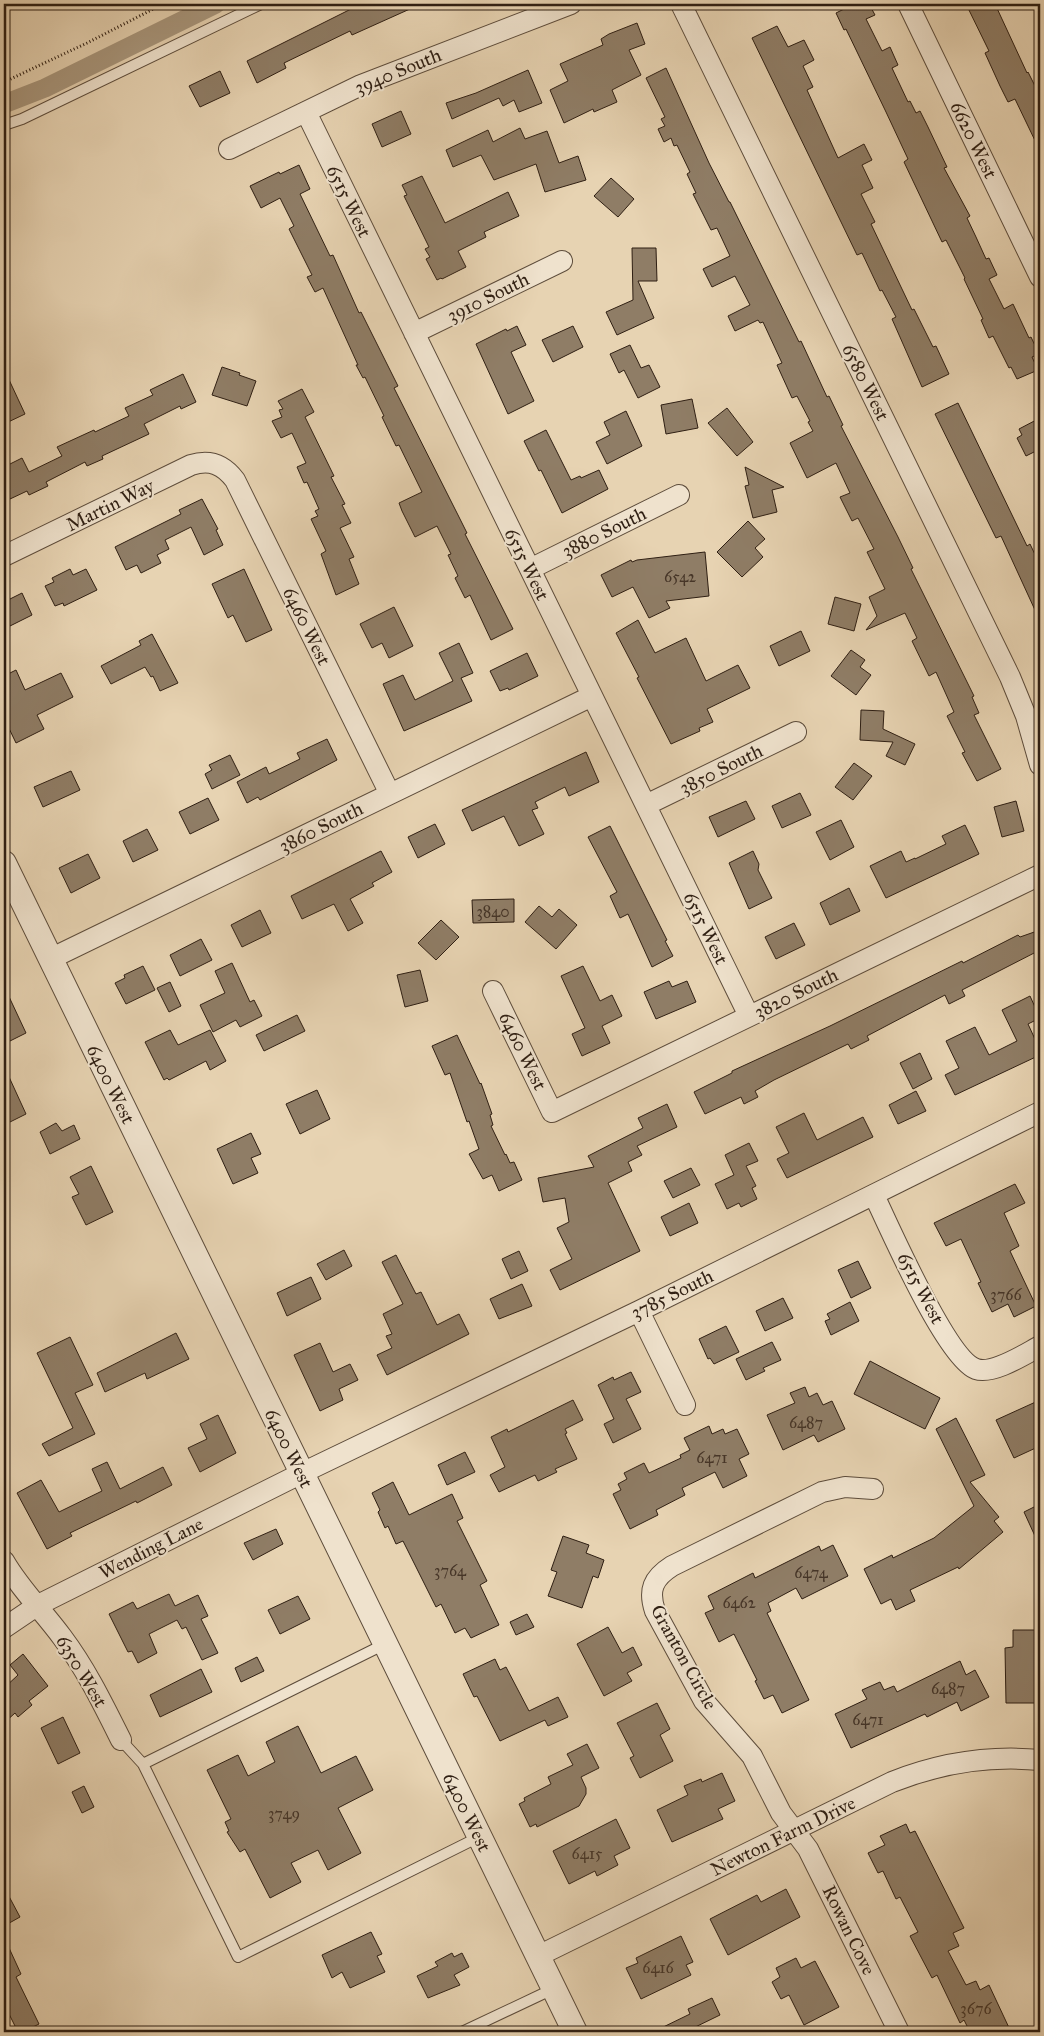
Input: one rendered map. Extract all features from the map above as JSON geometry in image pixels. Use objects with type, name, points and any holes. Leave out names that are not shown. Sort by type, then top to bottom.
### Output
[{"type":"street","name":"3940 South","points":[[228,149],[376,79],[571,4]]},
{"type":"street","name":"6580 West","points":[[681,4],[1010,677],[1026,716],[1040,765]]},
{"type":"street","name":"6620 West","points":[[908,4],[1039,270]]},
{"type":"street","name":"6515 West","points":[[306,112],[749,1016]]},
{"type":"street","name":"3910 South","points":[[414,333],[562,260]]},
{"type":"street","name":"Martin Way","points":[[4,556],[192,465],[210,462],[218,464]]},
{"type":"street","name":"6460 West","points":[[218,464],[235,480],[390,794]]},
{"type":"street","name":"3880 South","points":[[530,569],[679,496]]},
{"type":"street","name":"3860 South","points":[[50,959],[592,696]]},
{"type":"street","name":"3850 South","points":[[646,805],[796,732]]},
{"type":"street","name":"6400 West","points":[[4,863],[575,2032]]},
{"type":"street","name":"3820 South","points":[[552,1112],[1040,875]]},
{"type":"street","name":"6460 West","points":[[493,991],[552,1112]]},
{"type":"street","name":"3785 South","points":[[302,1473],[639,1311],[1040,1112]]},
{"type":"street","name":"6515 West","points":[[874,1195],[924,1296],[944,1332],[964,1361],[975,1369],[994,1368],[1040,1346]]},
{"type":"street","points":[[639,1311],[685,1405]]},
{"type":"street","name":"Wending Lane","points":[[4,1628],[38,1605],[302,1473]]},
{"type":"street","name":"Granton Circle","points":[[794,1830],[781,1813],[752,1756],[713,1713],[700,1695],[655,1611],[651,1594],[652,1587],[663,1571],[822,1492],[845,1487],[873,1490]]},
{"type":"street","name":"6350 West","points":[[4,1561],[21,1587],[38,1605],[85,1671],[121,1740]]},
{"type":"street","name":"Newton Farm Drive","points":[[538,1956],[892,1782],[932,1768],[975,1759],[1040,1760]]},
{"type":"street","name":"Rowan Cove","points":[[794,1830],[808,1849],[899,2032]]},
{"type":"lane","points":[[4,125],[22,119],[261,4]]},
{"type":"lane","points":[[143,1764],[385,1644]]},
{"type":"lane","points":[[121,1740],[143,1764],[238,1956],[479,1837]]},
{"type":"lane","points":[[462,2032],[554,1989]]},
{"type":"path","points":[[4,82],[87,43],[163,4]]},
{"type":"building","points":[[361,4],[421,4],[352,35],[350,31],[284,63],[286,68],[257,83],[247,61]]},
{"type":"building","points":[[854,4],[869,4],[875,15],[866,19],[882,51],[890,47],[898,65],[892,68],[908,102],[910,101],[916,113],[920,111],[947,167],[944,168],[970,216],[967,218],[986,259],[989,258],[997,275],[989,279],[1004,309],[1013,304],[1039,354],[1032,357],[1038,370],[1017,379],[1011,367],[1009,368],[993,336],[989,338],[965,278],[946,240],[942,242],[904,162],[908,159],[846,29],[844,30],[836,13]]},
{"type":"building","points":[[966,4],[995,4],[1027,73],[1040,96],[1040,151],[1015,99],[1008,102],[985,53],[989,51]]},
{"type":"building","points":[[637,23],[645,44],[629,50],[641,75],[612,90],[617,102],[594,112],[593,109],[564,123],[550,90],[568,81],[560,64],[603,45],[601,39],[609,34]]},
{"type":"building","points":[[777,26],[788,47],[804,40],[814,60],[803,66],[813,87],[807,90],[838,158],[864,144],[872,160],[862,165],[873,188],[861,194],[875,222],[871,224],[912,310],[914,309],[933,347],[936,346],[949,374],[922,387],[892,319],[896,317],[882,290],[880,291],[862,253],[857,255],[752,38]]},
{"type":"building","points":[[666,68],[709,163],[799,342],[801,341],[827,397],[829,396],[843,425],[841,426],[898,537],[913,568],[911,569],[974,696],[972,697],[979,713],[974,715],[1001,769],[977,781],[962,753],[965,752],[947,716],[954,712],[936,672],[929,676],[912,641],[917,638],[905,613],[866,630],[877,616],[869,597],[885,589],[867,552],[874,549],[858,518],[852,521],[840,497],[850,493],[836,463],[807,478],[790,443],[813,431],[797,396],[792,398],[777,365],[782,363],[763,322],[760,323],[758,320],[735,331],[728,316],[750,305],[735,276],[712,287],[703,269],[730,256],[717,228],[711,230],[693,194],[696,193],[687,174],[690,172],[677,145],[674,146],[671,138],[664,142],[658,129],[665,126],[661,119],[665,117],[646,78]]},
{"type":"building","points":[[528,70],[542,103],[519,112],[514,100],[503,106],[499,98],[452,119],[446,103],[476,93]]},
{"type":"building","points":[[220,71],[230,93],[200,107],[189,86]]},
{"type":"building","points":[[401,111],[411,134],[382,147],[372,124]]},
{"type":"building","points":[[520,128],[525,139],[547,131],[559,163],[578,156],[586,180],[545,192],[536,164],[494,180],[481,155],[453,167],[446,150],[488,130],[493,142]]},
{"type":"building","points":[[299,165],[310,189],[300,194],[330,256],[333,255],[359,313],[361,312],[398,386],[394,388],[513,629],[491,640],[470,595],[465,598],[455,578],[458,576],[448,555],[451,554],[437,526],[415,537],[402,511],[399,503],[422,492],[399,445],[396,446],[365,377],[363,378],[356,365],[358,365],[323,288],[315,292],[307,277],[312,275],[289,229],[294,226],[280,198],[261,208],[250,186]]},
{"type":"building","points":[[422,176],[445,223],[508,192],[519,216],[484,232],[486,237],[458,251],[466,267],[437,280],[426,259],[430,257],[425,249],[429,247],[404,196],[407,195],[402,185]]},
{"type":"building","points":[[611,178],[634,199],[618,217],[594,196]]},
{"type":"building","points":[[632,248],[656,248],[657,281],[638,281],[654,318],[617,335],[606,312],[633,300]]},
{"type":"building","points":[[517,326],[526,345],[511,352],[534,401],[508,414],[476,344],[506,329],[507,331]]},
{"type":"building","points":[[573,326],[583,347],[553,362],[542,340]]},
{"type":"building","points":[[630,345],[641,368],[649,365],[660,387],[638,398],[624,370],[619,373],[610,354]]},
{"type":"building","points":[[222,367],[256,381],[247,406],[212,395]]},
{"type":"building","points":[[4,369],[25,414],[4,424]]},
{"type":"building","points":[[183,374],[196,402],[181,409],[180,406],[144,424],[149,434],[102,456],[103,459],[87,466],[85,462],[46,482],[48,486],[29,495],[27,491],[10,499],[4,487],[4,467],[22,458],[29,472],[62,456],[57,447],[129,416],[125,408],[153,395],[150,390]]},
{"type":"building","points":[[302,389],[314,412],[305,417],[334,476],[331,477],[345,504],[342,505],[351,523],[340,528],[354,557],[349,559],[359,584],[336,595],[321,554],[326,551],[311,519],[318,516],[315,511],[319,509],[307,482],[304,483],[297,467],[306,463],[292,433],[281,438],[272,421],[282,417],[279,410],[283,409],[278,401]]},
{"type":"building","points":[[692,399],[698,428],[666,434],[661,405]]},
{"type":"building","points":[[958,403],[1027,546],[1030,544],[1040,565],[1040,621],[1001,536],[996,538],[935,414]]},
{"type":"building","points":[[727,408],[753,442],[737,456],[708,423]]},
{"type":"building","points":[[626,411],[642,446],[607,464],[596,442],[610,435],[604,422]]},
{"type":"building","points":[[1040,418],[1040,449],[1026,456],[1017,438],[1022,435],[1019,429]]},
{"type":"building","points":[[546,430],[571,480],[599,470],[608,489],[562,513],[524,441]]},
{"type":"building","points":[[745,467],[784,487],[772,490],[777,512],[753,518],[745,486],[749,485]]},
{"type":"building","points":[[202,499],[218,529],[216,530],[223,545],[204,555],[191,527],[165,540],[169,549],[157,555],[161,563],[141,573],[137,565],[126,570],[115,547],[181,514],[179,510]]},
{"type":"building","points":[[748,521],[765,539],[755,548],[763,557],[742,577],[717,552]]},
{"type":"building","points":[[705,552],[709,596],[666,601],[670,608],[649,618],[633,587],[612,597],[601,575],[631,560],[632,562]]},
{"type":"building","points":[[70,569],[73,575],[86,569],[97,590],[64,606],[63,603],[55,606],[45,586],[54,582],[52,578]]},
{"type":"building","points":[[244,569],[272,630],[246,642],[233,615],[228,618],[212,584]]},
{"type":"building","points":[[22,593],[32,615],[4,629],[4,602]]},
{"type":"building","points":[[835,597],[861,604],[854,631],[828,624]]},
{"type":"building","points":[[394,607],[413,646],[389,658],[382,643],[372,648],[360,624]]},
{"type":"building","points":[[638,620],[655,653],[686,638],[706,681],[738,665],[750,688],[707,709],[713,722],[699,728],[700,731],[671,744],[616,633]]},
{"type":"building","points":[[801,631],[810,651],[779,666],[770,646]]},
{"type":"building","points":[[152,634],[178,683],[160,691],[153,676],[151,677],[145,667],[111,684],[101,666],[141,645],[139,641]]},
{"type":"building","points":[[459,643],[473,673],[461,678],[472,701],[404,731],[383,684],[403,675],[415,700],[453,681],[439,653]]},
{"type":"building","points":[[851,650],[865,660],[860,667],[871,675],[856,695],[831,676]]},
{"type":"building","points":[[527,653],[538,676],[509,690],[508,688],[500,691],[490,671]]},
{"type":"building","points":[[16,670],[25,690],[61,673],[73,697],[37,715],[44,729],[16,743],[4,718],[4,676]]},
{"type":"building","points":[[861,710],[884,711],[883,729],[915,744],[905,765],[886,756],[893,742],[860,740]]},
{"type":"building","points":[[327,739],[337,760],[260,800],[258,797],[247,803],[237,782],[266,767],[269,774],[300,759],[297,753]]},
{"type":"building","points":[[586,752],[599,782],[569,796],[565,787],[535,802],[538,808],[532,810],[544,834],[519,846],[504,816],[472,831],[462,810]]},
{"type":"building","points":[[230,755],[240,775],[212,789],[205,774],[212,770],[209,765]]},
{"type":"building","points":[[854,763],[872,776],[853,800],[835,787]]},
{"type":"building","points":[[71,771],[80,790],[43,807],[34,787]]},
{"type":"building","points":[[800,793],[811,815],[782,828],[772,806]]},
{"type":"building","points":[[208,798],[219,820],[190,834],[179,812]]},
{"type":"building","points":[[746,801],[755,819],[718,837],[709,817]]},
{"type":"building","points":[[1016,801],[1024,831],[1002,837],[994,807]]},
{"type":"building","points":[[841,820],[854,847],[830,860],[816,832]]},
{"type":"building","points":[[435,824],[445,844],[418,858],[408,837]]},
{"type":"building","points":[[965,825],[979,854],[886,898],[870,866],[901,851],[906,862],[915,859],[946,844],[942,836]]},
{"type":"building","points":[[610,826],[667,940],[665,941],[673,956],[652,967],[628,914],[620,918],[610,896],[617,892],[588,837]]},
{"type":"building","points":[[147,829],[158,850],[133,862],[123,841]]},
{"type":"building","points":[[381,851],[392,872],[372,883],[374,886],[350,899],[363,923],[348,931],[334,904],[302,919],[291,896]]},
{"type":"building","points":[[753,851],[759,864],[758,870],[772,898],[749,909],[729,863]]},
{"type":"building","points":[[88,854],[100,878],[71,893],[59,868]]},
{"type":"building","points":[[849,888],[860,911],[830,925],[820,903]]},
{"type":"building","points":[[514,899],[514,922],[473,923],[472,900]]},
{"type":"building","points":[[539,906],[552,917],[559,909],[577,925],[556,949],[525,922]]},
{"type":"building","points":[[260,910],[271,933],[242,947],[231,925]]},
{"type":"building","points":[[441,920],[459,937],[436,960],[418,943]]},
{"type":"building","points":[[794,923],[805,945],[776,959],[765,937]]},
{"type":"building","points":[[1040,930],[1040,950],[962,990],[965,996],[949,1004],[945,995],[867,1036],[869,1040],[851,1049],[848,1044],[774,1080],[755,1091],[758,1097],[744,1104],[741,1097],[705,1114],[694,1092],[732,1073],[732,1071],[830,1026],[962,961],[963,963],[1018,935],[1020,937]]},
{"type":"building","points":[[201,939],[212,960],[180,976],[170,955]]},
{"type":"building","points":[[232,963],[250,1002],[254,1000],[262,1016],[240,1027],[236,1020],[213,1032],[200,1005],[225,993],[215,971]]},
{"type":"building","points":[[143,966],[155,990],[126,1004],[115,983],[125,978],[124,975]]},
{"type":"building","points":[[583,966],[600,1001],[612,995],[622,1016],[602,1026],[610,1043],[582,1056],[572,1034],[585,1028],[561,976]]},
{"type":"building","points":[[420,970],[428,1001],[405,1007],[397,975]]},
{"type":"building","points":[[669,981],[672,987],[687,981],[696,1002],[656,1019],[644,992]]},
{"type":"building","points":[[170,982],[181,1006],[169,1012],[157,988]]},
{"type":"building","points":[[4,986],[26,1033],[4,1044]]},
{"type":"building","points":[[1030,996],[1040,1018],[1028,1024],[1040,1050],[1040,1055],[955,1095],[945,1075],[959,1068],[946,1041],[975,1027],[989,1055],[1017,1041],[1002,1010]]},
{"type":"building","points":[[297,1015],[305,1031],[264,1051],[256,1035]]},
{"type":"building","points":[[170,1030],[178,1045],[210,1030],[226,1061],[210,1070],[206,1061],[169,1080],[167,1078],[164,1080],[145,1042]]},
{"type":"building","points":[[457,1035],[481,1083],[492,1114],[490,1115],[493,1125],[491,1126],[505,1155],[510,1163],[514,1162],[522,1180],[499,1191],[492,1175],[483,1179],[469,1154],[479,1149],[469,1121],[467,1122],[450,1073],[445,1075],[432,1046]]},
{"type":"building","points":[[920,1053],[932,1079],[913,1089],[900,1063]]},
{"type":"building","points":[[4,1066],[26,1114],[4,1125]]},
{"type":"building","points":[[317,1090],[330,1119],[300,1134],[286,1104]]},
{"type":"building","points":[[916,1091],[926,1111],[898,1124],[889,1105]]},
{"type":"building","points":[[667,1104],[677,1127],[637,1146],[642,1155],[628,1162],[632,1171],[608,1183],[640,1251],[560,1290],[550,1270],[572,1259],[557,1228],[569,1222],[565,1198],[543,1202],[538,1178],[594,1167],[588,1156],[643,1128],[638,1118]]},
{"type":"building","points":[[804,1113],[817,1140],[863,1117],[873,1137],[787,1178],[777,1159],[789,1153],[776,1127]]},
{"type":"building","points":[[56,1123],[62,1131],[74,1125],[80,1139],[50,1154],[40,1132]]},
{"type":"building","points":[[251,1133],[261,1154],[251,1158],[258,1173],[233,1184],[217,1149]]},
{"type":"building","points":[[749,1143],[758,1161],[746,1166],[756,1186],[752,1188],[757,1199],[741,1207],[739,1203],[727,1209],[715,1184],[734,1175],[725,1155]]},
{"type":"building","points":[[91,1166],[113,1212],[86,1225],[72,1197],[79,1194],[70,1177]]},
{"type":"building","points":[[691,1168],[700,1185],[673,1198],[664,1181]]},
{"type":"building","points":[[1015,1184],[1025,1203],[1004,1213],[1019,1246],[1010,1251],[1036,1306],[1014,1317],[1008,1304],[992,1312],[978,1283],[981,1282],[961,1239],[946,1246],[934,1223]]},
{"type":"building","points":[[689,1203],[698,1223],[670,1236],[661,1217]]},
{"type":"building","points":[[344,1250],[352,1266],[326,1280],[317,1264]]},
{"type":"building","points":[[519,1251],[528,1271],[511,1279],[502,1259]]},
{"type":"building","points":[[396,1255],[416,1294],[421,1292],[437,1325],[459,1314],[469,1334],[387,1375],[377,1355],[392,1348],[386,1336],[392,1334],[383,1314],[403,1304],[382,1262]]},
{"type":"building","points":[[858,1261],[871,1288],[851,1298],[838,1270]]},
{"type":"building","points":[[311,1277],[321,1299],[287,1316],[277,1293]]},
{"type":"building","points":[[522,1284],[532,1306],[499,1319],[490,1299]]},
{"type":"building","points":[[783,1298],[793,1318],[765,1331],[756,1311]]},
{"type":"building","points":[[850,1302],[859,1321],[831,1335],[825,1321],[830,1319],[827,1314]]},
{"type":"building","points":[[726,1326],[739,1352],[714,1364],[710,1358],[708,1359],[699,1339]]},
{"type":"building","points":[[176,1333],[189,1359],[147,1379],[145,1373],[105,1392],[97,1373]]},
{"type":"building","points":[[70,1337],[93,1385],[75,1393],[95,1434],[49,1456],[42,1444],[73,1428],[37,1353]]},
{"type":"building","points":[[772,1342],[781,1360],[763,1368],[765,1371],[746,1380],[736,1359]]},
{"type":"building","points":[[320,1343],[333,1372],[350,1364],[358,1380],[339,1389],[343,1400],[320,1411],[294,1355]]},
{"type":"building","points":[[870,1361],[940,1398],[925,1429],[854,1394]]},
{"type":"building","points":[[631,1372],[641,1392],[626,1399],[641,1429],[613,1443],[604,1424],[614,1419],[598,1385],[613,1377],[614,1380]]},
{"type":"building","points":[[805,1387],[809,1397],[817,1393],[823,1405],[832,1401],[845,1429],[818,1442],[814,1435],[783,1450],[767,1415],[795,1403],[790,1393]]},
{"type":"building","points":[[573,1400],[583,1420],[565,1429],[567,1433],[565,1434],[577,1459],[555,1469],[557,1472],[538,1481],[535,1475],[499,1492],[490,1475],[505,1467],[491,1437],[507,1429],[508,1432]]},
{"type":"building","points":[[1040,1400],[1040,1446],[1014,1458],[996,1420]]},
{"type":"building","points":[[218,1415],[236,1453],[200,1472],[188,1448],[207,1439],[200,1424]]},
{"type":"building","points":[[956,1418],[985,1475],[970,1482],[999,1517],[994,1521],[1003,1532],[959,1569],[958,1567],[910,1590],[915,1601],[896,1610],[891,1599],[881,1604],[864,1569],[892,1555],[893,1558],[934,1538],[974,1506],[936,1429]]},
{"type":"building","points":[[709,1426],[712,1434],[723,1429],[725,1434],[737,1429],[749,1454],[739,1459],[747,1476],[723,1488],[715,1472],[682,1488],[685,1495],[656,1510],[658,1515],[630,1529],[613,1494],[621,1490],[618,1484],[627,1479],[624,1473],[644,1463],[649,1473],[681,1458],[680,1455],[690,1450],[684,1438]]},
{"type":"building","points":[[465,1452],[475,1472],[447,1485],[438,1465]]},
{"type":"building","points":[[107,1462],[120,1489],[163,1467],[172,1485],[70,1533],[72,1536],[47,1549],[17,1493],[41,1480],[59,1512],[102,1491],[92,1469]]},
{"type":"building","points":[[393,1482],[409,1515],[452,1494],[463,1518],[457,1521],[487,1581],[480,1585],[499,1625],[471,1638],[465,1628],[455,1633],[441,1604],[436,1607],[403,1541],[396,1544],[388,1526],[385,1528],[378,1512],[380,1510],[372,1493]]},
{"type":"building","points":[[1040,1504],[1040,1547],[1024,1512]]},
{"type":"building","points":[[276,1529],[283,1544],[253,1560],[244,1543]]},
{"type":"building","points":[[563,1536],[589,1545],[586,1553],[604,1560],[598,1578],[593,1576],[582,1608],[548,1596],[557,1572],[551,1570]]},
{"type":"building","points":[[833,1545],[848,1576],[802,1599],[796,1588],[768,1603],[771,1611],[767,1613],[809,1700],[782,1713],[773,1695],[764,1699],[755,1681],[757,1680],[734,1634],[719,1642],[705,1613],[714,1609],[708,1596],[753,1573],[755,1578],[819,1546],[821,1551]]},
{"type":"building","points":[[169,1594],[175,1606],[198,1595],[208,1616],[201,1619],[218,1653],[202,1660],[186,1627],[182,1629],[177,1620],[149,1634],[157,1653],[138,1663],[132,1651],[128,1652],[109,1614],[133,1602],[137,1609]]},
{"type":"building","points":[[298,1596],[310,1619],[280,1634],[268,1610]]},
{"type":"building","points":[[527,1614],[534,1627],[516,1635],[510,1622]]},
{"type":"building","points":[[608,1627],[622,1653],[633,1647],[642,1665],[627,1673],[632,1681],[604,1696],[577,1644]]},
{"type":"building","points":[[1013,1630],[1037,1630],[1038,1652],[1040,1652],[1040,1703],[1006,1703],[1005,1648],[1013,1647]]},
{"type":"building","points":[[23,1654],[48,1686],[29,1701],[32,1705],[18,1717],[15,1713],[4,1723],[4,1688],[18,1675],[10,1665]]},
{"type":"building","points":[[257,1657],[264,1671],[241,1682],[235,1668]]},
{"type":"building","points":[[495,1659],[500,1670],[506,1667],[529,1711],[558,1697],[568,1717],[548,1726],[545,1720],[500,1741],[477,1696],[474,1697],[463,1674]]},
{"type":"building","points":[[960,1661],[966,1675],[975,1670],[989,1697],[961,1711],[957,1702],[927,1717],[925,1714],[851,1748],[835,1714],[867,1699],[862,1690],[880,1682],[884,1690],[894,1686],[897,1692]]},
{"type":"building","points":[[201,1669],[212,1692],[160,1717],[150,1695]]},
{"type":"building","points":[[657,1703],[670,1729],[660,1735],[673,1761],[640,1778],[630,1758],[634,1756],[617,1723]]},
{"type":"building","points":[[63,1717],[80,1753],[58,1764],[41,1728]]},
{"type":"building","points":[[298,1726],[321,1773],[356,1756],[373,1790],[338,1808],[361,1853],[328,1870],[318,1850],[291,1863],[301,1882],[270,1898],[245,1849],[240,1852],[227,1832],[229,1831],[225,1822],[231,1819],[207,1770],[238,1755],[248,1776],[275,1762],[266,1742]]},
{"type":"building","points":[[587,1744],[599,1768],[581,1777],[586,1788],[586,1794],[579,1806],[537,1827],[536,1824],[530,1827],[519,1804],[525,1801],[524,1798],[551,1784],[548,1777],[573,1765],[567,1754]]},
{"type":"building","points":[[722,1773],[735,1801],[718,1809],[723,1819],[672,1842],[657,1810],[688,1795],[684,1786],[701,1779],[702,1782]]},
{"type":"building","points":[[84,1786],[94,1807],[82,1813],[72,1792]]},
{"type":"building","points":[[616,1819],[630,1848],[614,1856],[618,1865],[597,1876],[595,1871],[569,1884],[553,1851]]},
{"type":"building","points":[[906,1824],[910,1833],[915,1831],[964,1928],[953,1933],[959,1946],[948,1951],[966,1985],[976,1981],[980,1990],[989,1985],[1011,2032],[970,2032],[964,2020],[960,2023],[937,1975],[932,1978],[910,1936],[918,1932],[900,1897],[896,1899],[883,1871],[878,1873],[868,1853],[885,1845],[880,1836]]},
{"type":"building","points":[[4,1887],[20,1917],[4,1926]]},
{"type":"building","points":[[786,1889],[800,1917],[728,1955],[710,1919],[757,1895],[761,1902]]},
{"type":"building","points":[[371,1932],[382,1954],[377,1956],[385,1972],[350,1988],[342,1972],[332,1978],[322,1955]]},
{"type":"building","points":[[681,1936],[693,1962],[686,1965],[691,1975],[641,1999],[626,1968],[638,1963],[636,1958]]},
{"type":"building","points":[[4,1937],[21,1974],[16,1977],[39,2024],[23,2032],[18,2032],[4,2004]]},
{"type":"building","points":[[452,1953],[454,1957],[462,1953],[469,1967],[454,1975],[460,1985],[428,1998],[417,1976],[438,1966],[435,1962]]},
{"type":"building","points":[[796,1958],[801,1968],[815,1961],[839,2007],[804,2025],[789,1995],[781,1999],[772,1982],[780,1977],[776,1968]]},
{"type":"building","points":[[712,1998],[720,2015],[685,2032],[653,2032],[690,2014],[688,2009]]},
{"type":"waterway","points":[[4,104],[45,88],[216,4]]}]
